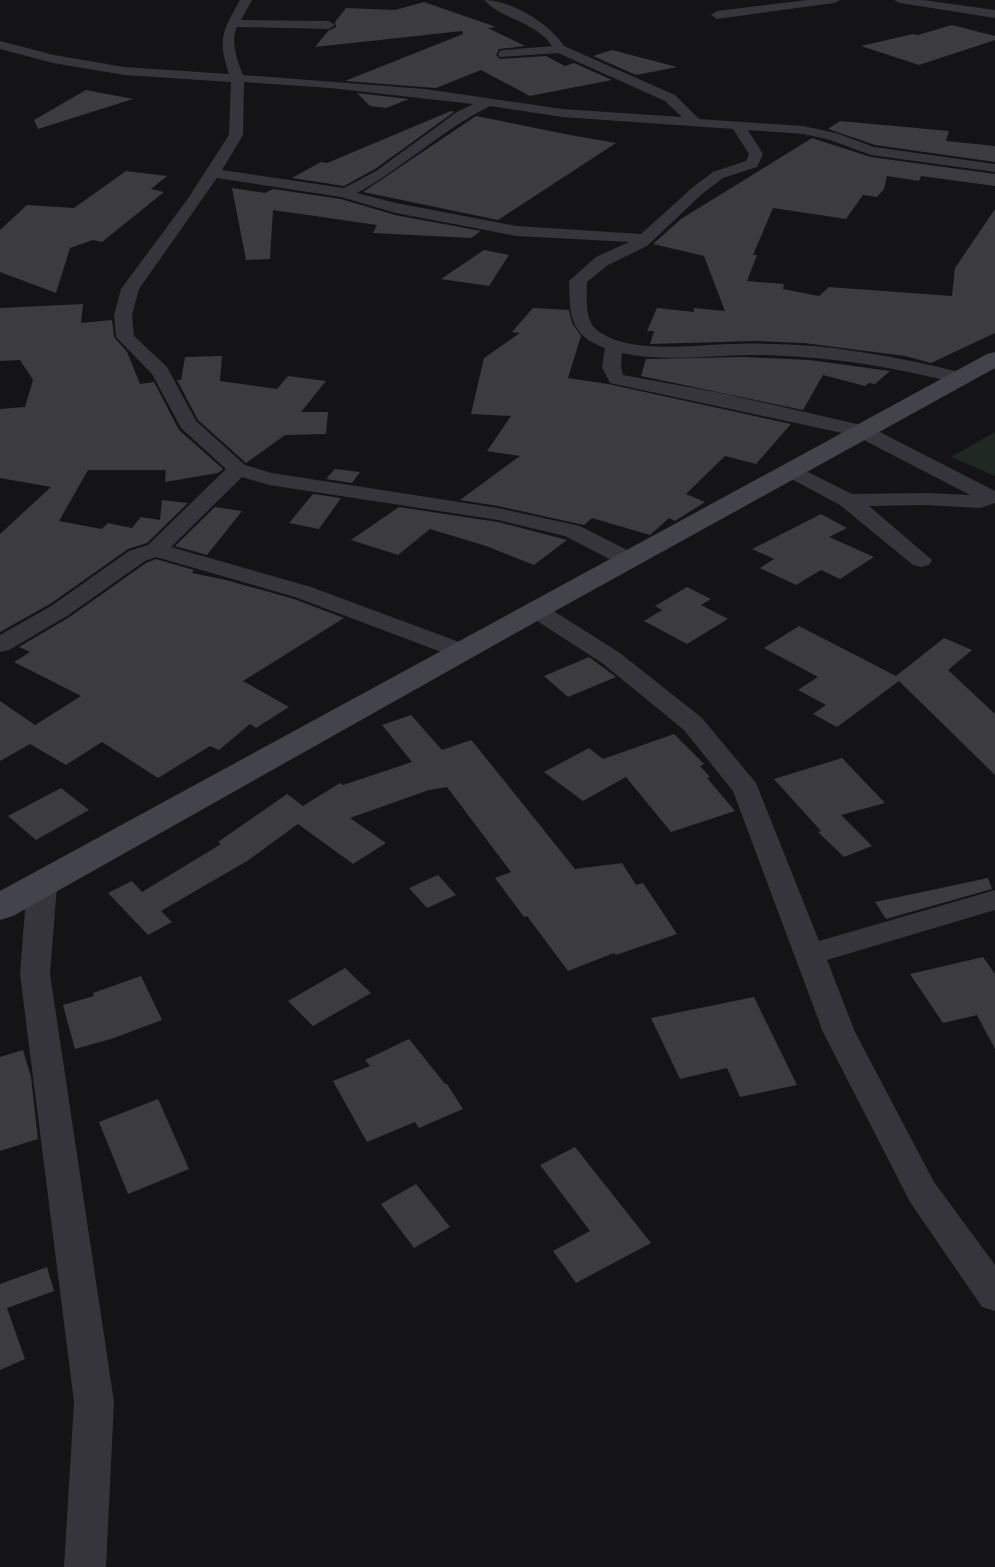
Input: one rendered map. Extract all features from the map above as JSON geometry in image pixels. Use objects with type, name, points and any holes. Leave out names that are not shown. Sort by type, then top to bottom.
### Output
[{"type":"main road","points":[[0,908],[536,609],[995,359]]},
{"type":"street","points":[[246,0],[228,33],[230,58],[237,77],[236,135],[214,173],[130,289],[123,315],[125,337],[160,371],[188,424],[238,469],[269,479],[509,516],[572,531],[629,560]]},
{"type":"street","points":[[490,0],[505,11],[541,24],[553,36],[560,49]]},
{"type":"street","points":[[717,15],[834,0]]},
{"type":"street","points":[[900,0],[995,14]]},
{"type":"street","points":[[233,23],[329,25]]},
{"type":"street","points":[[0,45],[53,59],[124,71],[183,76],[237,77],[425,93],[562,112],[803,130],[831,136],[871,151],[995,168]]},
{"type":"street","points":[[504,54],[560,49],[670,98],[696,123]]},
{"type":"street","points":[[346,193],[381,174],[462,115],[488,102]]},
{"type":"street","points":[[738,126],[756,154],[752,164],[718,175],[698,190],[641,243],[602,261],[578,281],[579,314],[591,335],[616,345],[647,350],[739,349],[826,353],[921,368],[960,378]]},
{"type":"street","points":[[214,173],[346,193],[349,196],[396,208],[518,231],[622,236],[637,238],[641,243]]},
{"type":"street","points":[[616,345],[611,356],[613,375],[617,379],[721,399],[863,431],[990,497],[980,502],[927,499],[848,500]]},
{"type":"street","points":[[0,645],[59,611],[137,556],[156,550],[238,469]]},
{"type":"street","points":[[791,471],[848,500],[921,560]]},
{"type":"street","points":[[156,550],[303,592],[461,651]]},
{"type":"street","points":[[536,609],[611,658],[693,724],[746,789],[840,1032],[921,1192],[995,1294]]},
{"type":"street","points":[[42,885],[35,974],[94,1402],[85,1567]]},
{"type":"street","points":[[811,954],[995,900]]},
{"type":"shaded area","points":[[995,432],[995,476],[951,457]]},
{"type":"building","points":[[424,2],[496,27],[488,28],[525,46],[499,49],[496,55],[500,59],[546,56],[565,66],[574,63],[612,80],[530,96],[481,70],[436,88],[345,81],[463,34],[462,31],[315,47],[328,31],[336,27],[335,22],[346,8],[395,10]]},
{"type":"building","points":[[952,25],[995,36],[995,40],[919,65],[861,46],[913,34],[918,35]]},
{"type":"building","points":[[612,50],[677,67],[636,75],[593,56]]},
{"type":"building","points":[[86,90],[133,99],[38,129],[34,120]]},
{"type":"building","points":[[357,93],[409,99],[386,108],[370,106]]},
{"type":"building","points":[[451,111],[454,112],[375,169],[344,186],[292,178],[321,162],[327,163]]},
{"type":"building","points":[[476,116],[616,143],[498,220],[363,192]]},
{"type":"building","points":[[840,121],[949,131],[946,141],[995,146],[995,162],[875,145],[828,129]]},
{"type":"building","points":[[812,138],[871,157],[995,174],[995,186],[921,176],[919,181],[887,176],[884,189],[877,197],[863,195],[846,219],[773,208],[753,255],[757,255],[747,281],[784,284],[783,289],[819,296],[829,287],[952,296],[955,268],[995,209],[995,333],[931,363],[905,356],[804,343],[755,341],[650,344],[654,331],[647,331],[657,308],[694,312],[694,308],[725,311],[704,256],[653,244],[681,219]]},
{"type":"building","points":[[126,171],[167,176],[151,189],[164,192],[102,242],[93,240],[70,248],[56,293],[0,272],[0,230],[27,205],[74,208]]},
{"type":"building","points":[[232,188],[265,193],[273,189],[341,199],[395,215],[481,231],[471,238],[373,233],[377,225],[273,210],[270,259],[246,260]]},
{"type":"building","points":[[484,250],[509,255],[489,286],[441,279]]},
{"type":"building","points":[[83,304],[81,323],[112,320],[114,337],[127,352],[140,384],[154,382],[179,430],[223,469],[218,473],[165,482],[166,470],[88,470],[59,521],[102,529],[108,523],[132,528],[141,517],[160,520],[162,500],[188,503],[147,543],[128,549],[50,604],[0,632],[0,534],[51,487],[0,478],[0,409],[25,407],[33,380],[20,360],[0,361],[0,308]]},
{"type":"building","points":[[533,308],[569,310],[572,323],[581,336],[568,378],[608,384],[791,424],[756,464],[725,456],[686,494],[705,502],[675,521],[669,518],[650,535],[592,518],[584,525],[460,500],[520,456],[487,451],[511,416],[471,414],[484,358],[520,333],[512,332]]},
{"type":"building","points":[[222,356],[220,381],[277,389],[288,376],[326,381],[301,412],[328,412],[326,434],[285,435],[246,463],[198,420],[177,380],[181,380],[185,357]]},
{"type":"building","points":[[743,357],[810,360],[890,371],[875,384],[869,383],[865,386],[823,375],[803,410],[641,376],[646,359]]},
{"type":"building","points":[[335,469],[360,472],[352,483],[326,479]]},
{"type":"building","points":[[313,494],[341,498],[319,529],[289,523]]},
{"type":"building","points":[[215,507],[242,511],[207,555],[175,546]]},
{"type":"building","points":[[399,507],[498,522],[567,540],[534,565],[486,546],[430,529],[398,555],[351,540]]},
{"type":"building","points":[[821,514],[847,528],[829,537],[874,557],[840,579],[821,570],[796,585],[760,568],[774,559],[752,549]]},
{"type":"building","points":[[156,559],[194,570],[192,573],[294,599],[344,618],[243,681],[289,707],[256,728],[250,724],[219,750],[210,746],[158,778],[102,742],[66,765],[30,744],[0,761],[0,701],[35,725],[81,696],[14,662],[30,652],[19,647],[68,618],[146,563]]},
{"type":"building","points":[[687,587],[711,599],[701,605],[728,619],[687,644],[644,621],[662,610],[655,606]]},
{"type":"building","points":[[799,626],[896,676],[944,638],[972,650],[948,670],[995,714],[995,775],[899,681],[837,727],[813,714],[826,705],[798,690],[818,677],[764,648]]},
{"type":"building","points":[[589,657],[616,677],[568,697],[544,676]]},
{"type":"building","points":[[411,715],[442,750],[471,740],[575,869],[622,863],[636,885],[643,883],[677,934],[616,955],[614,953],[568,971],[495,878],[511,872],[447,787],[429,790],[350,818],[386,843],[353,864],[298,824],[247,861],[161,911],[172,922],[148,935],[108,893],[132,881],[142,892],[221,844],[218,842],[287,794],[303,806],[340,783],[343,785],[412,762],[382,725]]},
{"type":"building","points":[[674,734],[704,764],[700,766],[710,777],[707,778],[735,811],[671,832],[626,777],[583,801],[544,772],[589,748],[603,759]]},
{"type":"building","points":[[842,758],[885,803],[841,815],[872,846],[844,857],[818,832],[821,831],[774,779]]},
{"type":"building","points":[[61,788],[89,810],[36,840],[8,816]]},
{"type":"building","points":[[438,875],[456,895],[427,908],[409,888]]},
{"type":"building","points":[[988,878],[992,889],[886,919],[875,902]]},
{"type":"building","points":[[983,957],[995,974],[995,1049],[977,1015],[943,1023],[910,974]]},
{"type":"building","points":[[345,968],[371,993],[313,1026],[288,1001]]},
{"type":"building","points":[[141,976],[162,1020],[111,1039],[75,1049],[63,1005],[94,996],[93,993]]},
{"type":"building","points":[[754,997],[797,1085],[740,1097],[727,1068],[680,1079],[651,1018]]},
{"type":"building","points":[[409,1039],[447,1084],[463,1109],[419,1128],[415,1122],[367,1142],[333,1081],[370,1066],[365,1060]]},
{"type":"building","points":[[23,1050],[31,1077],[38,1139],[0,1151],[0,1057]]},
{"type":"building","points":[[158,1099],[189,1169],[128,1194],[99,1122]]},
{"type":"building","points":[[575,1147],[651,1243],[576,1283],[553,1251],[590,1231],[540,1165]]},
{"type":"building","points":[[416,1184],[450,1227],[414,1248],[381,1204]]},
{"type":"building","points":[[47,1267],[54,1291],[7,1308],[25,1359],[0,1370],[0,1284]]}]
